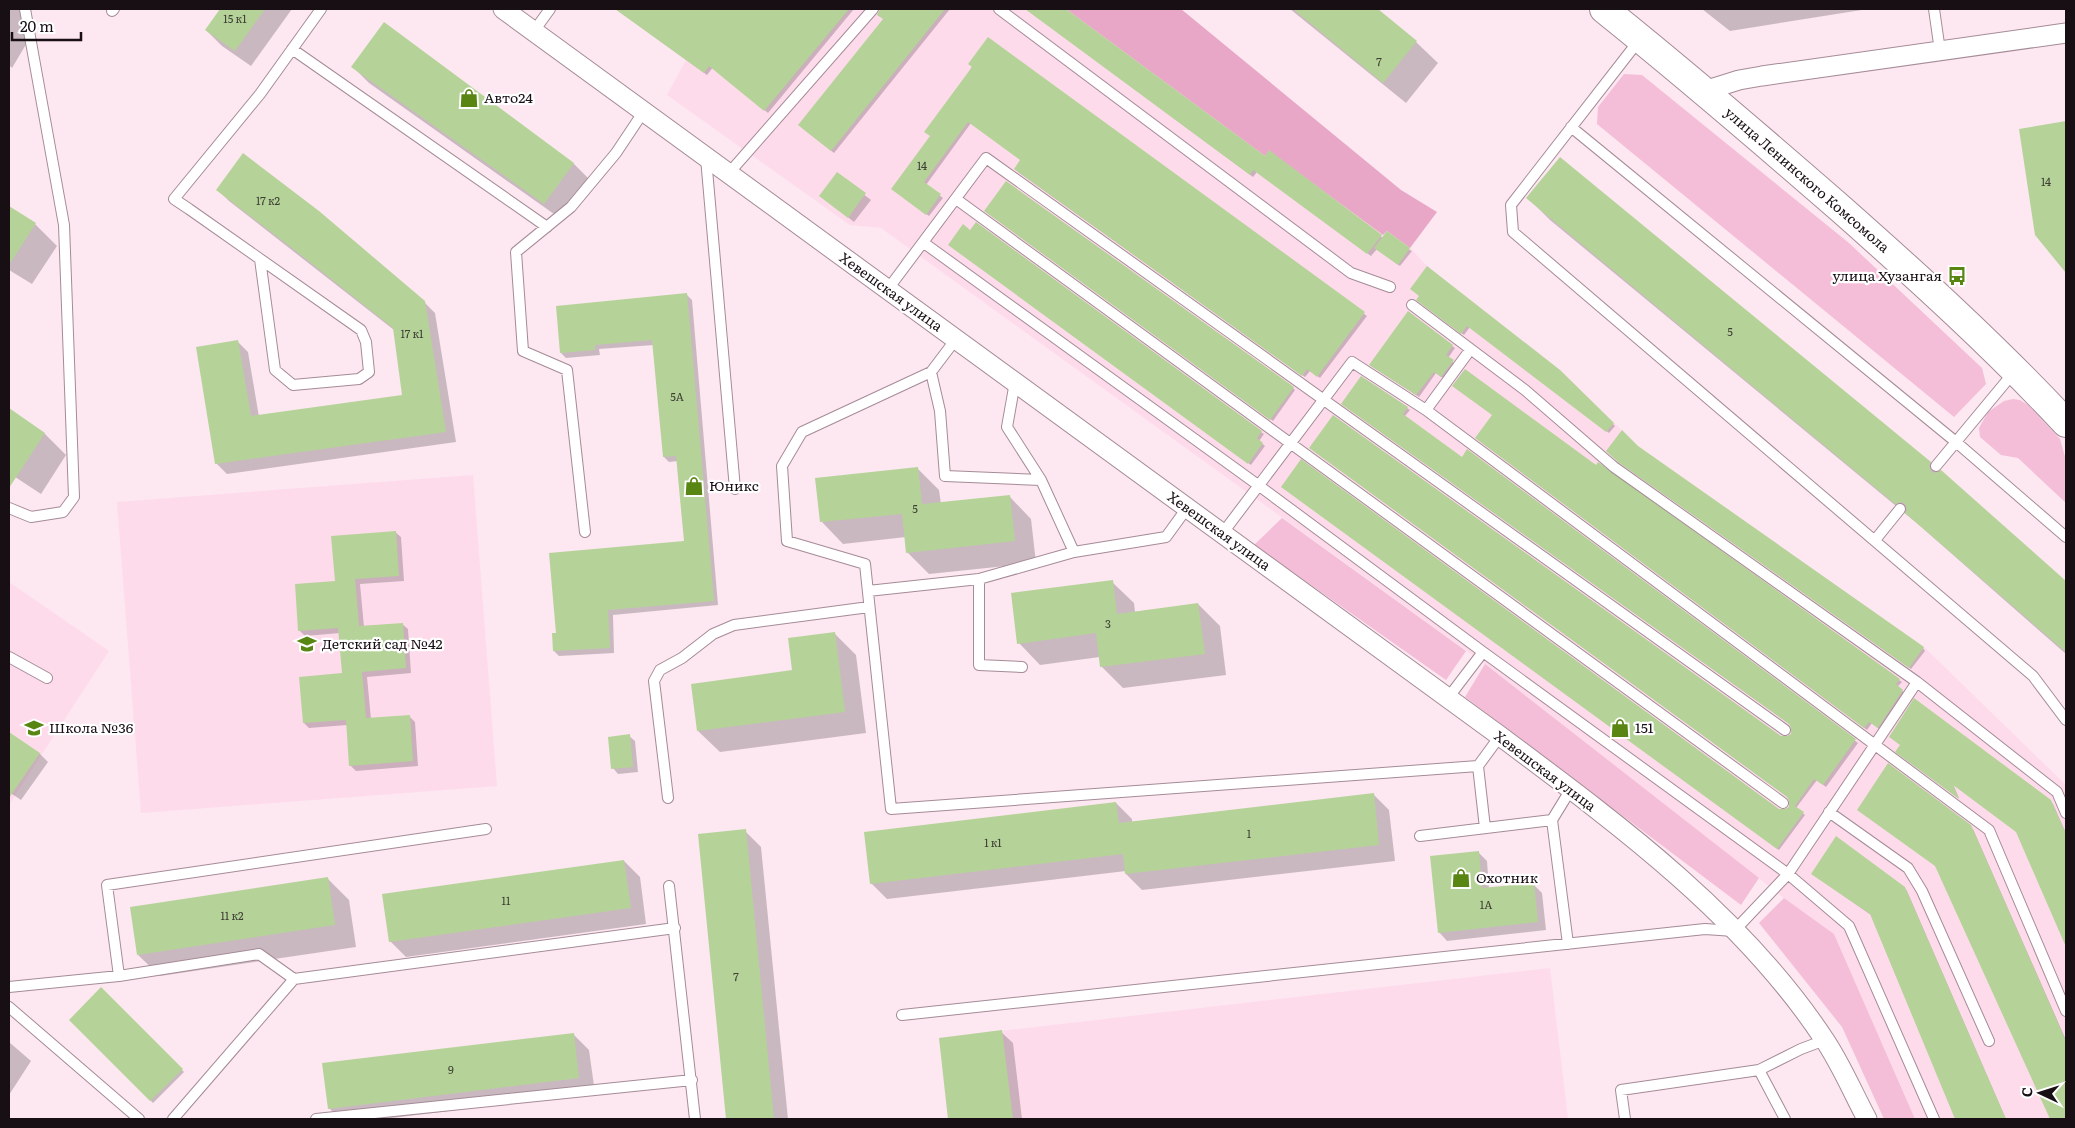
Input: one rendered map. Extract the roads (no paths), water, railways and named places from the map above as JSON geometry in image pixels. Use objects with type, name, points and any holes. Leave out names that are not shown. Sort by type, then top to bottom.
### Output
[{"type":"main road","name":"улица Ленинского Комсомола","points":[[1604,9],[1704,91],[1934,291],[2016,369],[2066,423]]},
{"type":"street","name":"Хевешская улица","points":[[504,9],[1500,736],[1571,789],[1674,872],[1734,931],[1788,991],[1825,1040],[1868,1119]]},
{"type":"street","points":[[1704,91],[1739,80],[2066,33]]},
{"type":"lane","points":[[9,508],[31,517],[63,512],[74,497],[64,225],[25,9]]},
{"type":"lane","points":[[260,260],[274,370],[293,385],[358,379],[369,372],[366,342],[361,330],[174,200],[260,94],[321,9]]},
{"type":"lane","points":[[534,31],[550,9]]},
{"type":"lane","points":[[728,173],[872,9]]},
{"type":"lane","points":[[999,9],[1351,272],[1390,287]]},
{"type":"lane","points":[[1934,9],[1940,51]]},
{"type":"lane","points":[[1640,38],[1511,205],[1513,232],[2033,676],[2066,720]]},
{"type":"lane","points":[[292,49],[547,227]]},
{"type":"lane","points":[[584,532],[567,370],[522,351],[516,252],[572,207],[616,153],[644,111]]},
{"type":"lane","points":[[1572,127],[1956,442],[2066,536]]},
{"type":"lane","points":[[706,157],[735,489]]},
{"type":"lane","points":[[888,289],[986,158],[1785,730]]},
{"type":"lane","points":[[956,199],[1783,803]]},
{"type":"lane","points":[[924,243],[1258,485],[1788,874],[1849,926],[1934,1119]]},
{"type":"lane","points":[[1412,305],[1525,390],[1614,467],[1918,682],[2057,792],[2066,813]]},
{"type":"lane","points":[[956,339],[931,372],[802,432],[782,466],[788,541],[865,564],[891,809],[1478,766]]},
{"type":"lane","points":[[1426,410],[1470,350]]},
{"type":"lane","points":[[1222,534],[1352,362],[1426,410],[1989,830],[2066,1011]]},
{"type":"lane","points":[[1936,466],[2016,369]]},
{"type":"lane","points":[[931,372],[940,411],[945,476],[1041,480]]},
{"type":"lane","points":[[1014,382],[1007,427],[1041,480],[1074,552]]},
{"type":"lane","points":[[868,592],[979,579],[1074,552],[1166,538],[1187,508]]},
{"type":"lane","points":[[1875,540],[1900,509]]},
{"type":"lane","points":[[979,579],[979,665],[1022,666]]},
{"type":"lane","points":[[668,798],[654,682],[660,670],[682,658],[712,634],[734,625],[869,607]]},
{"type":"lane","points":[[1448,698],[1483,652]]},
{"type":"lane","points":[[9,658],[47,678]]},
{"type":"lane","points":[[902,1015],[1705,929],[1734,931],[1788,874],[1918,682]]},
{"type":"lane","points":[[1485,828],[1478,766],[1500,736]]},
{"type":"lane","points":[[1568,944],[1552,820],[1571,789]]},
{"type":"lane","points":[[1829,812],[1908,868],[1922,892],[1989,1042]]},
{"type":"lane","points":[[1420,836],[1552,820]]},
{"type":"lane","points":[[119,976],[107,885],[486,829]]},
{"type":"lane","points":[[669,886],[696,1119]]},
{"type":"lane","points":[[173,1119],[294,979],[675,928]]},
{"type":"lane","points":[[9,987],[119,976],[260,954],[294,979]]},
{"type":"lane","points":[[9,1007],[139,1119]]},
{"type":"lane","points":[[1625,1119],[1622,1090],[1759,1070],[1801,1049],[1825,1040]]},
{"type":"lane","points":[[1759,1070],[1785,1119]]},
{"type":"lane","points":[[316,1119],[692,1080]]},
{"type":"place","name":"Авто24","points":[[469,98]]},
{"type":"place","name":"улица Хузангая","points":[[1957,276]]},
{"type":"place","name":"Юникс","points":[[694,486]]},
{"type":"place","name":"Детский сад №42","points":[[307,644]]},
{"type":"place","name":"Школа №36","points":[[34,728]]},
{"type":"place","name":"151","points":[[1620,728]]},
{"type":"place","name":"Охотник","points":[[1461,878]]}]
